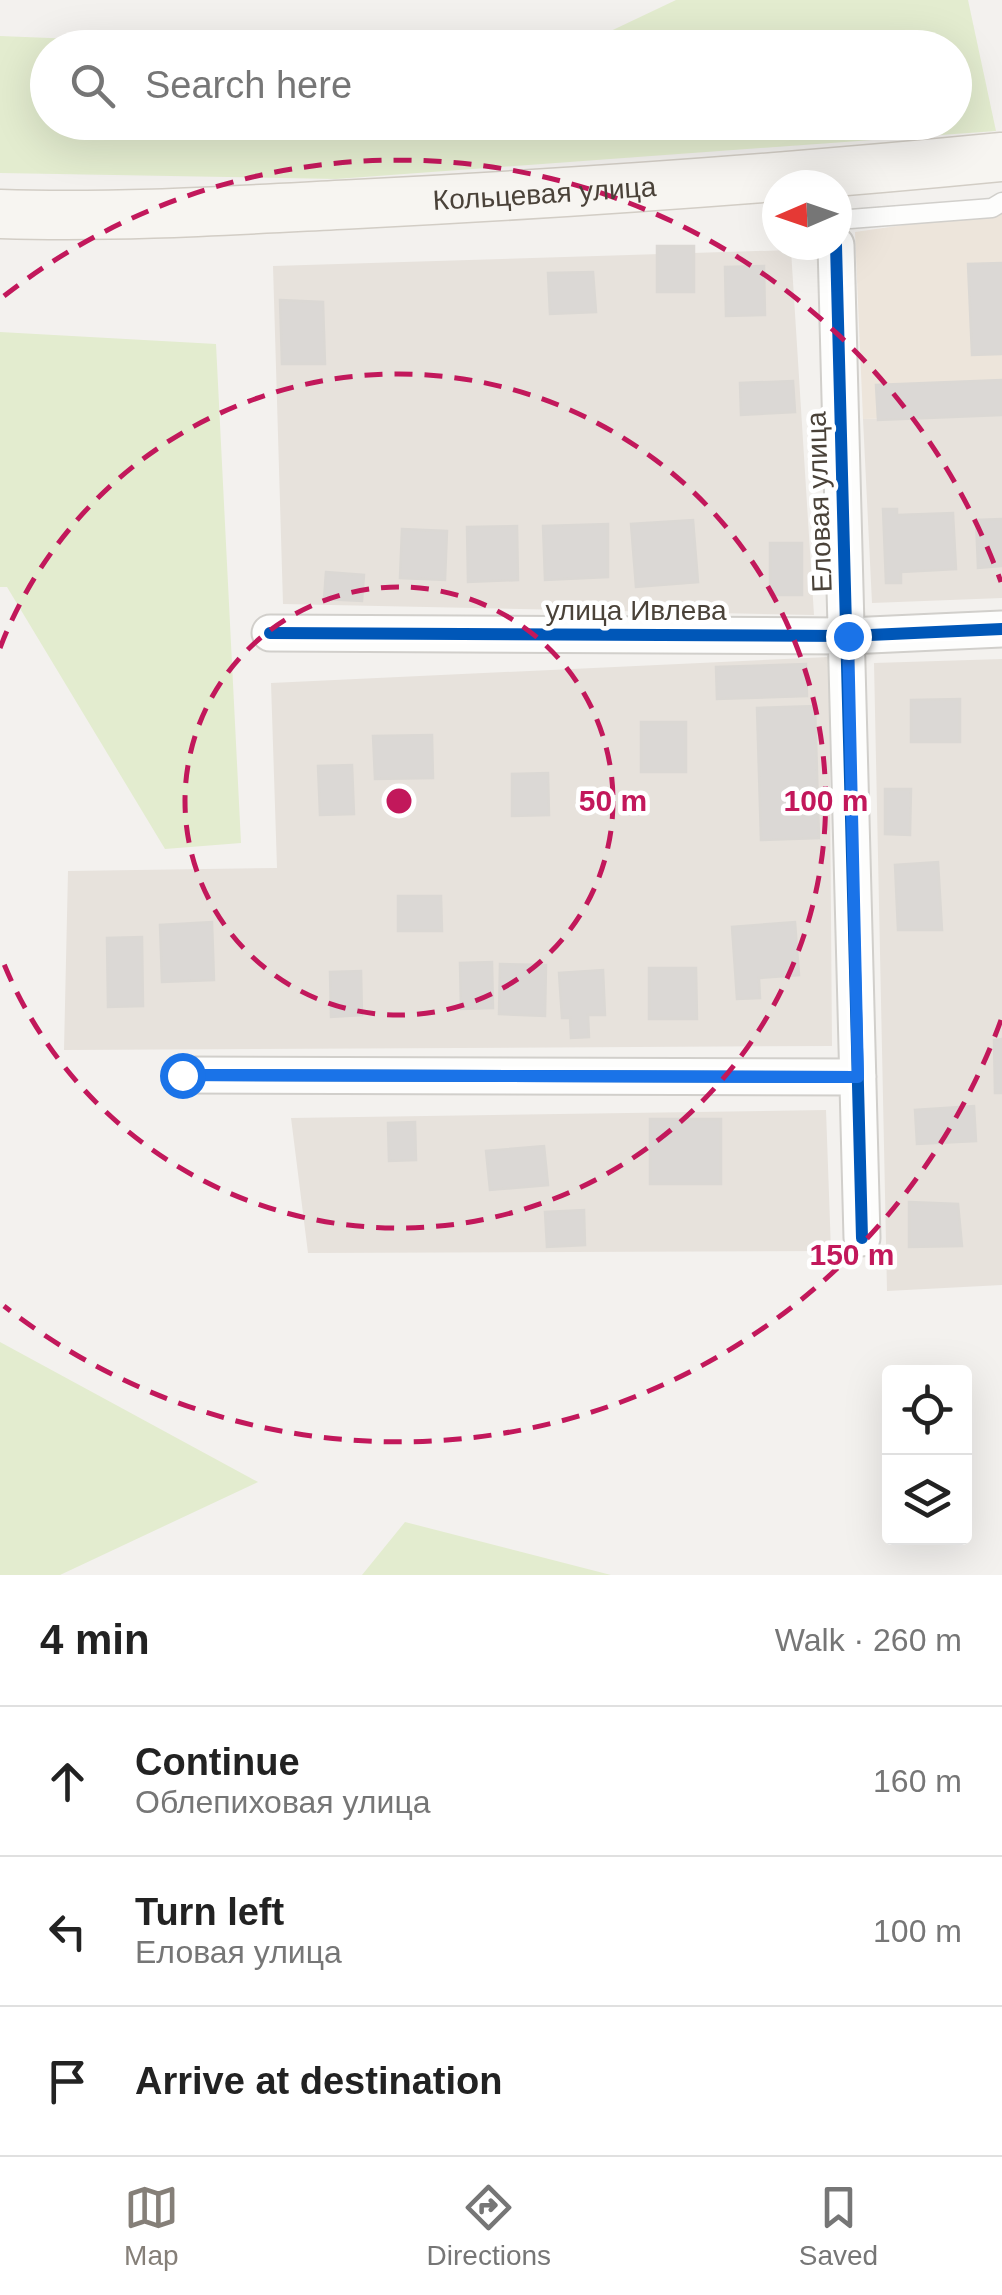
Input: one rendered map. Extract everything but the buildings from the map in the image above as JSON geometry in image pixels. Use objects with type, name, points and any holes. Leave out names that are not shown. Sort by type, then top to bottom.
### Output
[{"type":"main road","name":"Кольцевая улица","points":[[852,189],[1002,157]]},
{"type":"main road","name":"Кольцевая улица","points":[[0,214],[87,217],[512,196],[762,194]]},
{"type":"street","name":"Еловая улица","points":[[836,260],[862,1238]]},
{"type":"street","name":"улица Ивлева","points":[[270,633],[848,636],[1002,629]]},
{"type":"street","points":[[182,1075],[858,1077]]},
{"type":"lane","points":[[852,195],[992,208],[1002,202]]},
{"type":"shaded area","points":[[1002,211],[1002,415],[863,419],[855,232]]},
{"type":"shaded area","points":[[762,251],[762,260],[792,260],[814,615],[283,604],[273,266]]},
{"type":"shaded area","points":[[1002,415],[1002,598],[872,603],[863,419]]},
{"type":"shaded area","points":[[829,657],[832,1046],[64,1050],[68,871],[277,868],[271,683]]},
{"type":"shaded area","points":[[1002,659],[1002,1285],[887,1291],[874,663]]},
{"type":"shaded area","points":[[826,1110],[831,1251],[308,1253],[291,1118]]},
{"type":"green space","points":[[676,0],[968,0],[996,131],[972,133],[972,30],[613,30]]},
{"type":"green space","points":[[0,36],[30,37],[30,140],[872,140],[336,179],[0,173]]},
{"type":"green space","points":[[0,332],[216,344],[241,843],[165,849],[7,587],[0,587]]},
{"type":"green space","points":[[0,1342],[258,1482],[60,1575],[0,1575]]},
{"type":"green space","points":[[405,1522],[611,1575],[362,1575]]},
{"type":"cycle path","points":[[836,260],[862,1238]]},
{"type":"cycle path","points":[[270,633],[848,636],[1002,629]]},
{"type":"cycle path","points":[[182,1075],[858,1077]]},
{"type":"route","points":[[182,1075],[858,1077],[848,636]]}]
